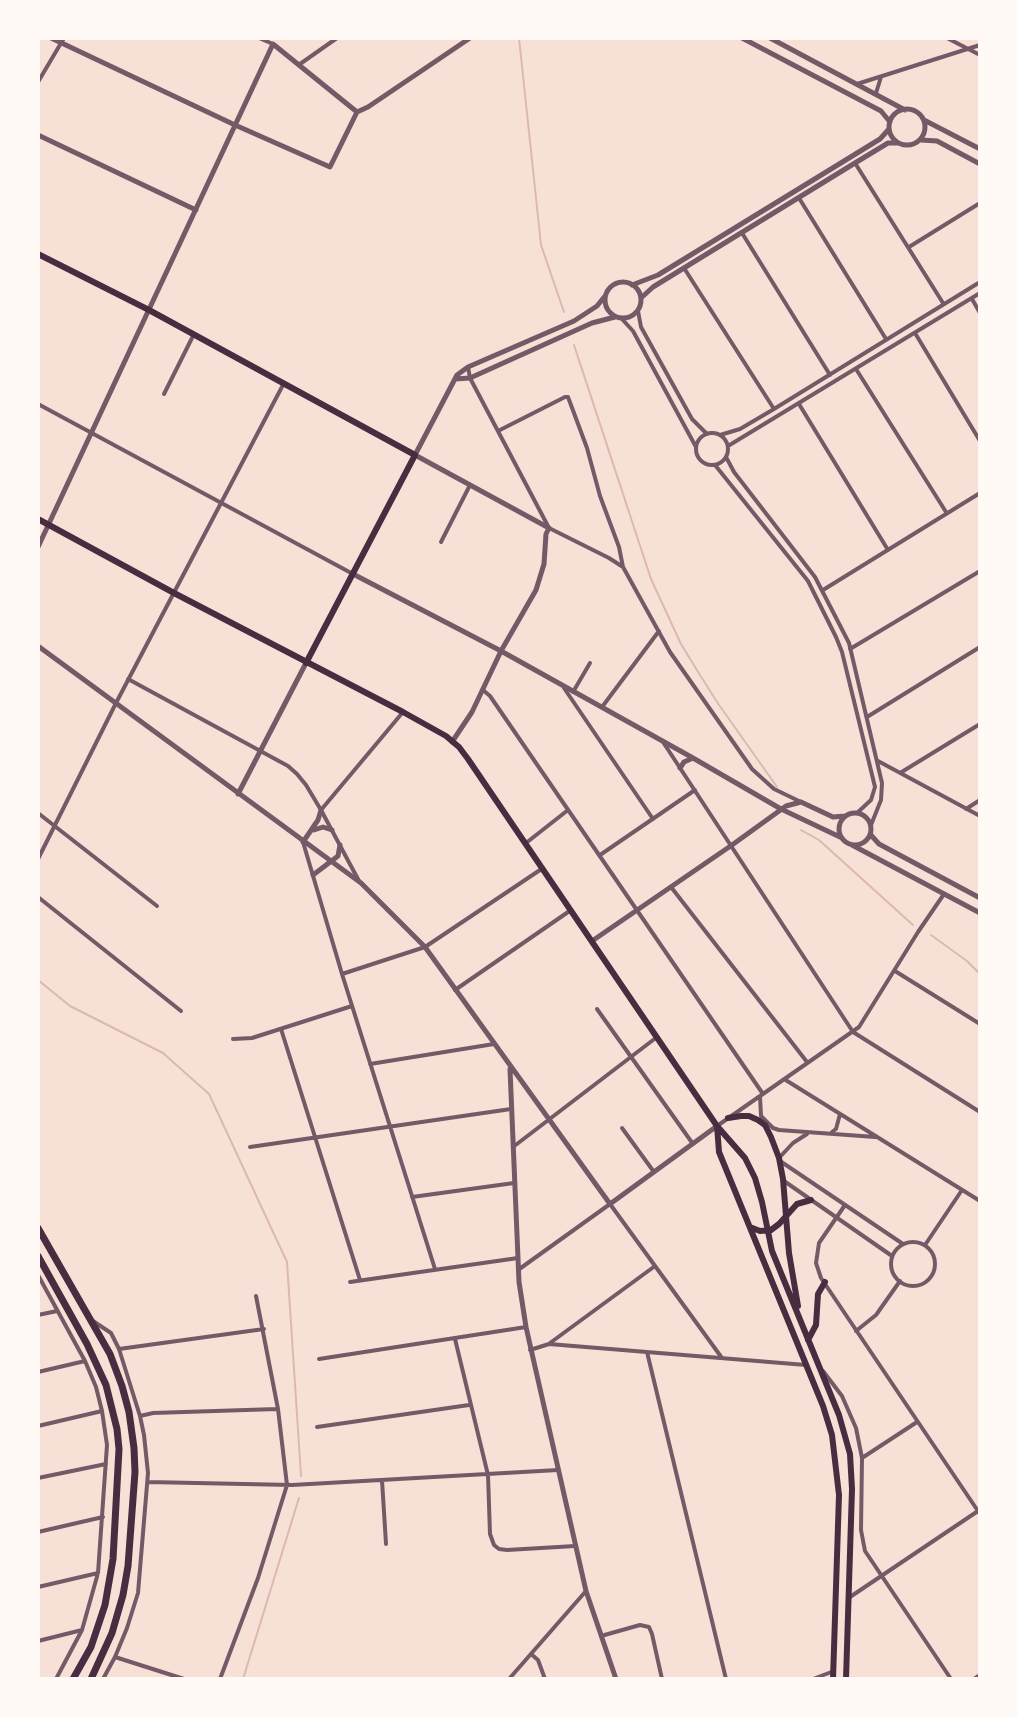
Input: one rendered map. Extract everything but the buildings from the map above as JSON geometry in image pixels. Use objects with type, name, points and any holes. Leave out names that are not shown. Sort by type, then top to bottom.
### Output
[{"type":"main road","points":[[38,254],[149,310],[415,455],[306,663]]},
{"type":"main road","points":[[38,519],[403,712],[452,742],[468,759],[717,1126],[750,1167],[759,1190],[772,1251],[839,1415],[850,1454],[852,1489],[846,1679]]},
{"type":"main road","points":[[728,1118],[749,1116],[765,1125],[779,1160],[789,1253],[801,1321]]},
{"type":"main road","points":[[717,1126],[719,1152],[829,1424],[839,1495],[833,1675]]},
{"type":"main road","points":[[750,1227],[760,1231],[774,1228],[797,1204],[811,1200]]},
{"type":"main road","points":[[38,1228],[110,1354],[122,1386],[132,1429],[135,1472],[128,1566],[112,1633],[91,1679]]},
{"type":"main road","points":[[38,1256],[106,1385],[119,1449],[113,1559],[105,1605],[91,1647],[73,1679]]},
{"type":"main road","points":[[808,1340],[816,1325],[818,1294],[825,1282]]},
{"type":"street","points":[[51,38],[62,40],[235,125],[330,167],[357,112],[470,38]]},
{"type":"street","points":[[259,38],[273,44],[300,64],[357,112]]},
{"type":"street","points":[[300,64],[337,38]]},
{"type":"street","points":[[742,38],[881,111],[890,125],[892,137],[898,143]]},
{"type":"street","points":[[770,38],[905,110],[916,112],[923,120],[980,149]]},
{"type":"street","points":[[947,38],[980,55]]},
{"type":"street","points":[[38,82],[62,40]]},
{"type":"street","points":[[38,547],[273,44]]},
{"type":"street","points":[[857,84],[980,45]]},
{"type":"street","points":[[876,93],[881,77]]},
{"type":"street","points":[[632,285],[658,275],[880,139],[898,112],[905,110]]},
{"type":"street","points":[[920,140],[924,131],[923,120]]},
{"type":"street","points":[[38,135],[196,210]]},
{"type":"street","points":[[641,298],[653,287],[888,143],[907,145],[920,140],[937,141],[980,164]]},
{"type":"street","points":[[855,163],[944,304]]},
{"type":"street","points":[[799,198],[886,340]]},
{"type":"street","points":[[909,247],[980,203]]},
{"type":"street","points":[[742,233],[830,375]]},
{"type":"street","points":[[684,268],[774,409]]},
{"type":"street","points":[[623,567],[415,455],[454,379],[468,367],[574,321],[597,306],[614,284],[625,282],[639,292],[641,327],[692,419],[707,434]]},
{"type":"street","points":[[726,457],[715,465],[701,461],[697,457],[698,440],[707,434],[720,435],[740,429],[980,282]]},
{"type":"street","points":[[728,446],[980,293]]},
{"type":"street","points":[[605,296],[606,308],[633,331],[696,447]]},
{"type":"street","points":[[972,299],[980,313]]},
{"type":"street","points":[[454,379],[470,378],[592,323],[630,317],[638,311]]},
{"type":"street","points":[[915,333],[980,441]]},
{"type":"street","points":[[164,394],[194,334]]},
{"type":"street","points":[[468,367],[470,378],[549,528]]},
{"type":"street","points":[[856,369],[947,513]]},
{"type":"street","points":[[38,859],[128,679],[284,383]]},
{"type":"street","points":[[498,431],[567,397],[570,399],[623,567],[670,652],[752,769],[774,789],[833,817],[857,813],[867,806],[875,787],[836,637],[808,581],[715,465]]},
{"type":"street","points":[[38,404],[501,651],[662,740],[779,811],[840,837],[847,844],[980,913]]},
{"type":"street","points":[[799,404],[888,550]]},
{"type":"street","points":[[720,435],[728,446],[726,457],[734,472],[823,590],[850,649],[878,761],[882,791],[870,834],[865,842],[852,845]]},
{"type":"street","points":[[441,542],[470,485]]},
{"type":"street","points":[[823,590],[980,493]]},
{"type":"street","points":[[452,742],[472,712],[501,651],[536,590],[544,564],[549,528]]},
{"type":"street","points":[[850,649],[980,571]]},
{"type":"street","points":[[602,707],[659,631]]},
{"type":"street","points":[[38,646],[361,883],[425,947],[722,1358]]},
{"type":"street","points":[[867,717],[980,647]]},
{"type":"street","points":[[238,794],[306,663]]},
{"type":"street","points":[[573,692],[590,663]]},
{"type":"street","points":[[128,679],[288,766],[306,785],[361,883]]},
{"type":"street","points":[[563,686],[653,819]]},
{"type":"street","points":[[482,688],[600,855],[762,1095],[761,1116],[779,1130],[877,1137]]},
{"type":"street","points":[[303,842],[321,810],[403,712]]},
{"type":"street","points":[[900,773],[980,724]]},
{"type":"street","points":[[662,740],[853,1032],[980,1112]]},
{"type":"street","points":[[680,768],[693,758]]},
{"type":"street","points":[[878,761],[980,816]]},
{"type":"street","points":[[600,855],[695,790]]},
{"type":"street","points":[[966,809],[980,800]]},
{"type":"street","points":[[592,941],[789,804],[801,802]]},
{"type":"street","points":[[526,843],[568,810]]},
{"type":"street","points":[[38,813],[157,906]]},
{"type":"street","points":[[857,813],[866,817],[871,825]]},
{"type":"street","points":[[840,837],[839,826],[845,816]]},
{"type":"street","points":[[312,830],[323,827],[332,830]]},
{"type":"street","points":[[870,834],[879,844],[980,898]]},
{"type":"street","points":[[303,842],[435,1269]]},
{"type":"street","points":[[313,875],[338,856],[340,845]]},
{"type":"street","points":[[342,974],[425,947],[543,868]]},
{"type":"street","points":[[671,887],[807,1063]]},
{"type":"street","points":[[518,1270],[859,1027],[944,894]]},
{"type":"street","points":[[38,897],[181,1011]]},
{"type":"street","points":[[455,990],[571,910]]},
{"type":"street","points":[[895,971],[980,1024]]},
{"type":"street","points":[[233,1039],[252,1038],[352,1006]]},
{"type":"street","points":[[597,1009],[693,1144]]},
{"type":"street","points":[[281,1029],[360,1280]]},
{"type":"street","points":[[512,1148],[657,1037]]},
{"type":"street","points":[[370,1064],[494,1044]]},
{"type":"street","points":[[510,1066],[518,1270],[526,1327],[586,1591],[616,1679]]},
{"type":"street","points":[[784,1079],[980,1201]]},
{"type":"street","points":[[250,1147],[511,1109]]},
{"type":"street","points":[[830,1134],[836,1129],[840,1114]]},
{"type":"street","points":[[622,1128],[654,1172]]},
{"type":"street","points":[[512,1132],[517,1137],[525,1138]]},
{"type":"street","points":[[809,1132],[793,1143],[779,1160],[903,1244]]},
{"type":"street","points":[[783,1179],[893,1257]]},
{"type":"street","points":[[412,1197],[514,1183]]},
{"type":"street","points":[[925,1246],[962,1190]]},
{"type":"street","points":[[845,1205],[822,1237],[817,1250],[817,1267],[856,1331],[979,1513],[850,1597]]},
{"type":"street","points":[[903,1244],[925,1246],[935,1263],[931,1276],[913,1286],[900,1281],[892,1270],[897,1249],[903,1244]]},
{"type":"street","points":[[350,1282],[518,1258]]},
{"type":"street","points":[[530,1350],[549,1344],[655,1266]]},
{"type":"street","points":[[38,1275],[96,1387],[107,1445],[98,1573],[82,1630],[56,1679]]},
{"type":"street","points":[[856,1331],[876,1315],[900,1281]]},
{"type":"street","points":[[220,1679],[258,1578],[287,1485],[278,1409],[256,1296]]},
{"type":"street","points":[[38,1315],[57,1311]]},
{"type":"street","points":[[91,1320],[111,1333],[119,1349],[140,1416],[148,1482],[138,1593],[115,1657],[103,1679]]},
{"type":"street","points":[[319,1359],[526,1327]]},
{"type":"street","points":[[119,1349],[264,1329]]},
{"type":"street","points":[[455,1339],[488,1475],[490,1534],[494,1545],[507,1550],[575,1546]]},
{"type":"street","points":[[549,1344],[807,1365]]},
{"type":"street","points":[[647,1352],[726,1679]]},
{"type":"street","points":[[38,1372],[85,1361]]},
{"type":"street","points":[[821,1369],[836,1386],[856,1428],[862,1458],[862,1542],[865,1551],[951,1679]]},
{"type":"street","points":[[317,1427],[470,1405]]},
{"type":"street","points":[[140,1416],[278,1409]]},
{"type":"street","points":[[38,1426],[102,1411]]},
{"type":"street","points":[[862,1458],[918,1422]]},
{"type":"street","points":[[38,1478],[106,1464]]},
{"type":"street","points":[[148,1482],[287,1485],[558,1470]]},
{"type":"street","points":[[382,1480],[386,1544]]},
{"type":"street","points":[[38,1532],[103,1517]]},
{"type":"street","points":[[38,1587],[98,1573]]},
{"type":"street","points":[[509,1679],[586,1591]]},
{"type":"street","points":[[601,1636],[640,1625],[649,1627],[662,1679]]},
{"type":"street","points":[[38,1641],[82,1630]]},
{"type":"street","points":[[531,1654],[538,1660],[545,1679]]},
{"type":"street","points":[[115,1657],[184,1679]]},
{"type":"street","points":[[813,1679],[833,1675]]},
{"type":"street","points":[[974,1679],[980,1675]]},
{"type":"waterway","points":[[519,38],[541,245],[564,312]]},
{"type":"waterway","points":[[574,345],[651,579],[681,644],[717,702],[777,787]]},
{"type":"waterway","points":[[801,830],[819,840],[913,925]]},
{"type":"waterway","points":[[931,935],[980,974]]},
{"type":"waterway","points":[[38,980],[70,1006],[163,1053],[209,1094],[287,1262],[301,1476]]},
{"type":"waterway","points":[[243,1679],[299,1498]]}]
